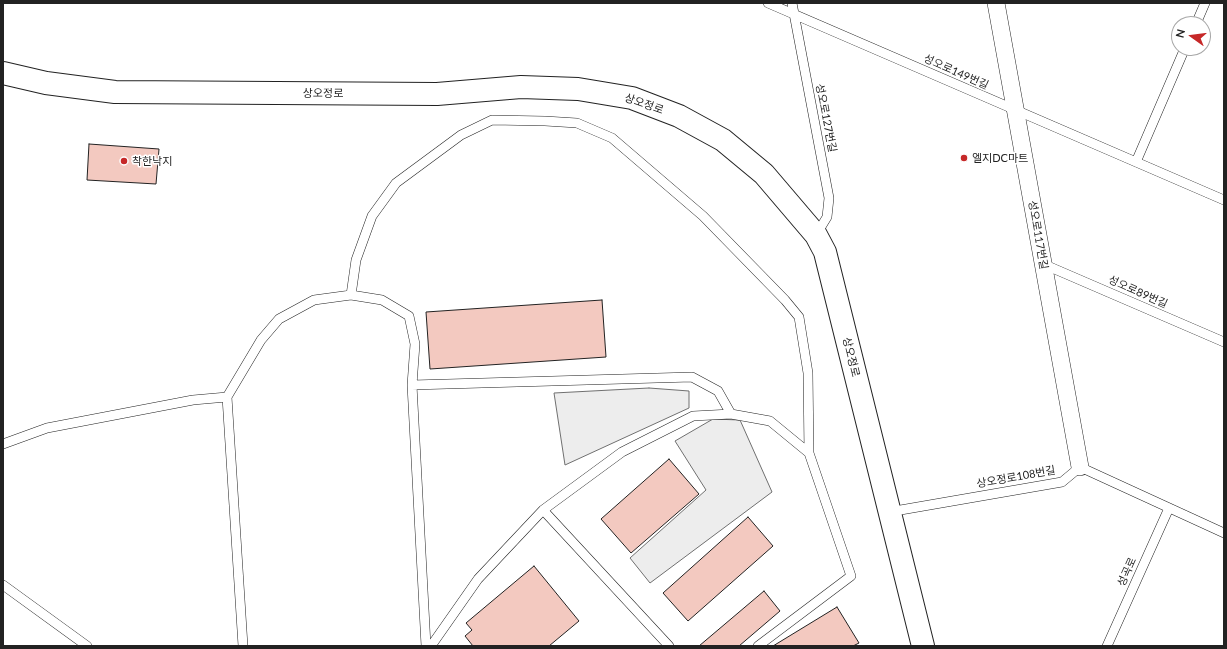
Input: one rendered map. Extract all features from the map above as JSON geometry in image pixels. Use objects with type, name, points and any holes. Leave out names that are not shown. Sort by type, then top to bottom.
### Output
[{"type":"street","name":"성오로117번길","points":[[996,3],[1080,467]]},
{"type":"street","name":"상오정로","points":[[3,73],[46,83],[116,92],[438,94],[521,87],[578,89],[632,98],[679,116],[723,140],[764,174],[816,235],[825,252],[922,646]]},
{"type":"lane","name":"성오로149번길","points":[[768,3],[1224,200]]},
{"type":"lane","name":"성오로127번길","points":[[792,3],[829,198],[827,217],[816,235]]},
{"type":"lane","points":[[1199,16],[1205,3]]},
{"type":"lane","points":[[1136,162],[1182,56]]},
{"type":"lane","points":[[351,295],[356,260],[372,216],[396,183],[461,135],[492,120],[577,123],[612,138],[703,216],[785,300],[799,318],[808,373],[809,453],[851,576],[758,646]]},
{"type":"lane","name":"성오로89번길","points":[[1043,264],[1224,342]]},
{"type":"lane","points":[[243,646],[227,397],[261,340],[279,319],[314,300],[351,295],[382,300],[409,316],[415,344],[412,385],[426,646]]},
{"type":"lane","points":[[412,385],[692,377],[718,391],[731,414]]},
{"type":"lane","points":[[3,444],[47,428],[193,400],[227,397]]},
{"type":"lane","points":[[431,646],[478,579],[543,510],[622,452],[686,419],[693,416],[731,414],[770,421],[809,453]]},
{"type":"lane","points":[[1080,467],[1224,534]]},
{"type":"lane","name":"상오정로108번길","points":[[889,512],[1062,482],[1080,467]]},
{"type":"lane","name":"성곡로","points":[[1107,646],[1169,508]]},
{"type":"lane","points":[[543,510],[670,646]]},
{"type":"lane","points":[[3,585],[86,646]]},
{"type":"shaded area","points":[[649,388],[689,391],[689,408],[565,465],[554,393]]},
{"type":"shaded area","points":[[713,419],[740,420],[772,492],[650,583],[630,558],[706,490],[675,441]]},
{"type":"building","points":[[89,144],[159,149],[156,184],[87,180]]},
{"type":"building","points":[[602,300],[606,357],[430,369],[426,312]]},
{"type":"building","points":[[669,459],[699,494],[631,553],[601,519]]},
{"type":"building","points":[[748,517],[773,546],[688,621],[663,593]]},
{"type":"building","points":[[534,566],[579,621],[549,646],[473,646],[465,636],[472,630],[466,623]]},
{"type":"building","points":[[764,591],[780,611],[739,646],[699,646]]},
{"type":"building","points":[[837,607],[859,643],[853,646],[773,646]]},
{"type":"place","name":"엘지DC마트","points":[[964,158]]},
{"type":"place","name":"착한낙지","points":[[124,161]]}]
